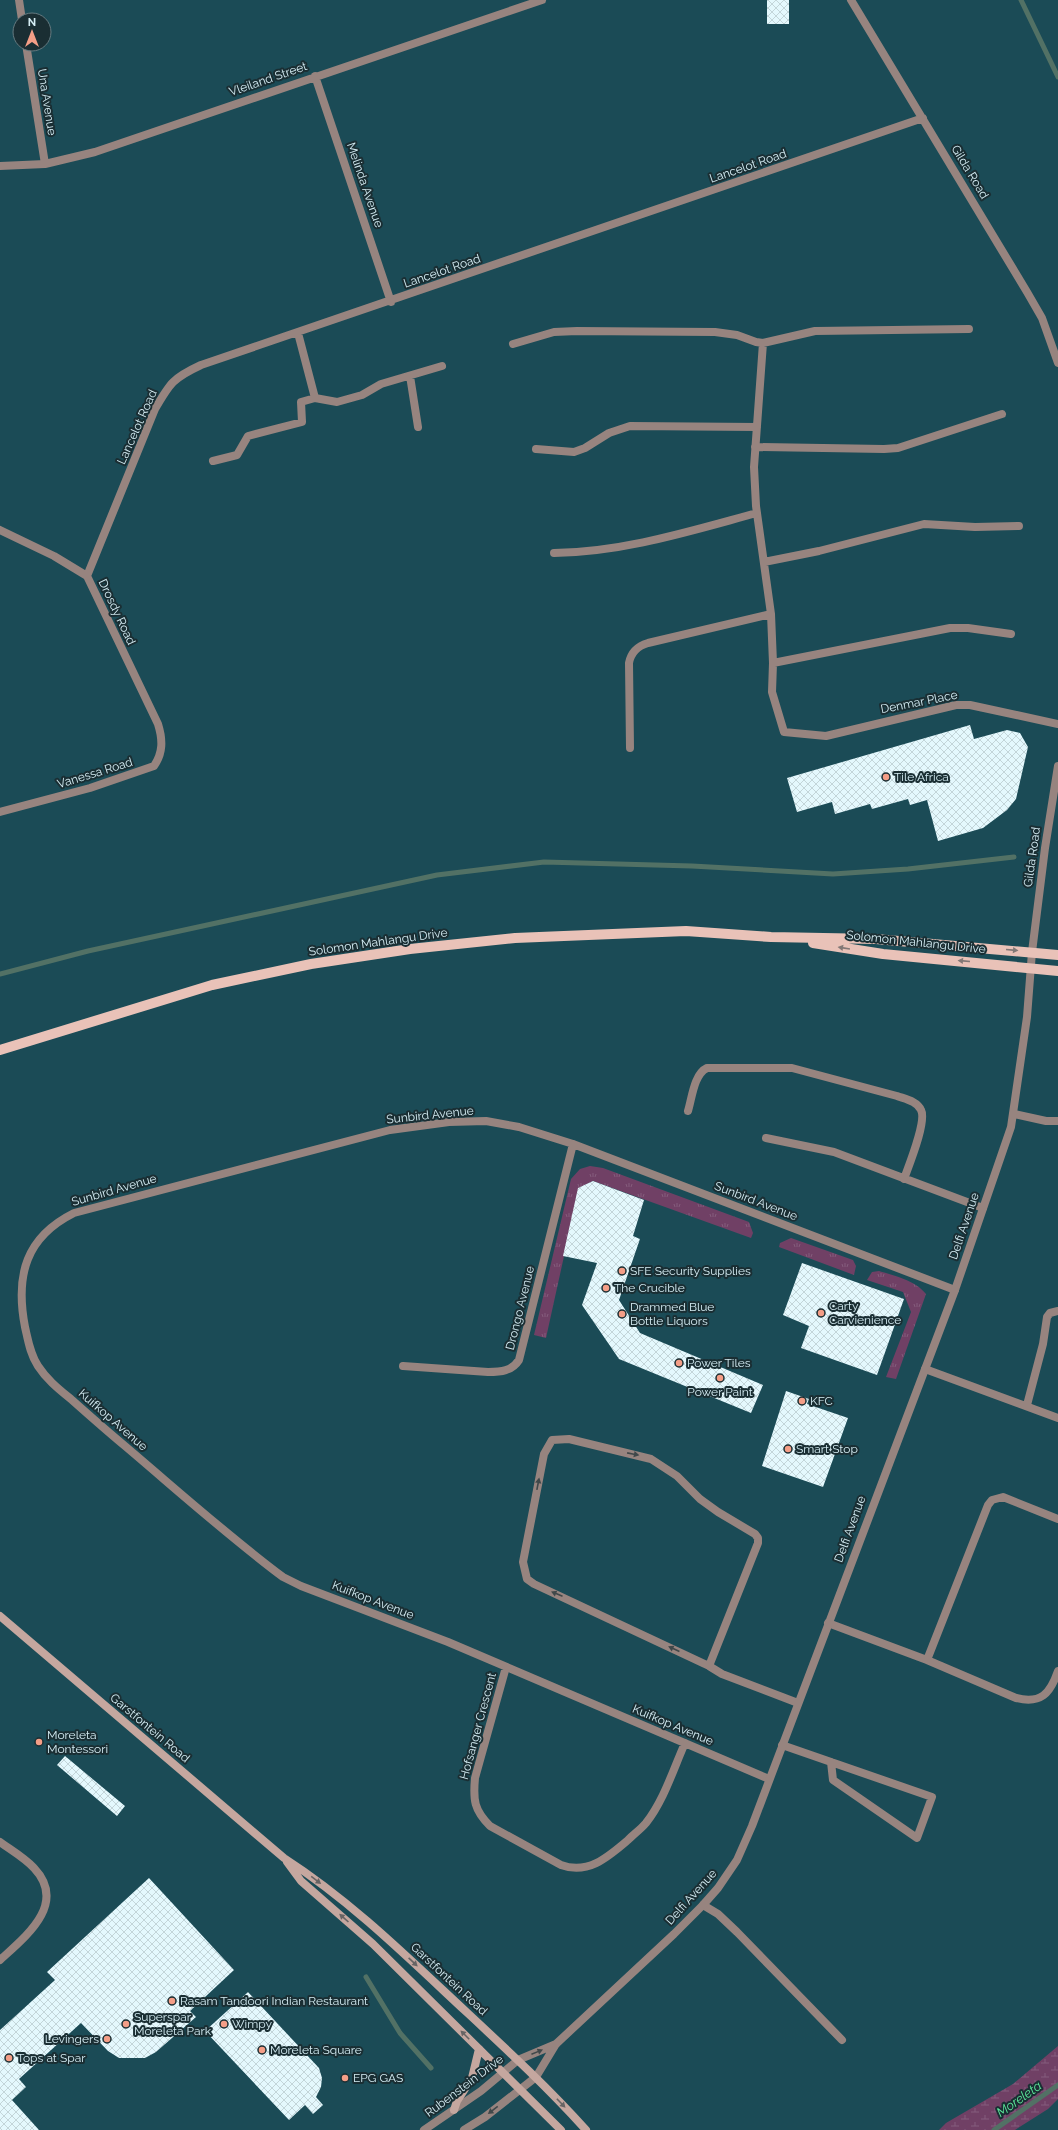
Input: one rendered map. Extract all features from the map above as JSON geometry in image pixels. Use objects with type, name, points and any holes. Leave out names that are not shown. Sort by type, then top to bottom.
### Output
[{"type":"main road","name":"Solomon Mahlangu Drive","points":[[0,1050],[212,985],[311,964],[410,949],[515,938],[616,932],[686,931],[771,937],[876,939],[1058,955]]},
{"type":"main road","name":"Solomon Mahlangu Drive","points":[[771,937],[883,954],[1058,971]]},
{"type":"main road","name":"Garstfontein Road","points":[[0,1616],[284,1858],[331,1891],[384,1936],[536,2077],[586,2130]]},
{"type":"main road","name":"Garstfontein Road","points":[[284,1858],[301,1881],[373,1944],[561,2130]]},
{"type":"main road","points":[[454,2110],[457,2101],[472,2078],[479,2048]]},
{"type":"street","points":[[19,0],[21,12]]},
{"type":"street","name":"Vleiland Street","points":[[0,166],[45,164],[95,152],[542,0]]},
{"type":"street","name":"Gilda Road","points":[[850,0],[1031,298],[1042,318],[1058,363]]},
{"type":"street","name":"Una Avenue","points":[[27,52],[45,164]]},
{"type":"street","name":"Melinda Avenue","points":[[315,76],[391,302]]},
{"type":"street","name":"Lancelot Road","points":[[87,576],[155,409],[166,390],[179,375],[201,365],[391,302],[923,118]]},
{"type":"street","points":[[513,344],[554,332],[577,331],[715,332],[737,335],[763,343],[815,331],[969,329]]},
{"type":"street","points":[[298,333],[315,398]]},
{"type":"street","points":[[763,343],[754,468],[757,513],[771,614],[773,663],[950,628],[968,628],[1011,634]]},
{"type":"street","points":[[213,461],[237,455],[248,436],[302,422],[301,402],[315,398],[337,402],[362,395],[381,384],[442,366]]},
{"type":"street","points":[[410,376],[418,427]]},
{"type":"street","points":[[755,447],[898,448],[1002,414]]},
{"type":"street","points":[[536,449],[574,452],[585,448],[609,433],[630,426],[757,427]]},
{"type":"street","points":[[554,553],[610,549],[654,540],[757,513]]},
{"type":"street","points":[[764,562],[819,551],[924,524],[975,527],[1019,526]]},
{"type":"street","name":"Drosdy Road","points":[[0,530],[54,556],[87,576],[158,724]]},
{"type":"street","points":[[630,748],[629,663],[630,657],[635,650],[648,643],[771,614]]},
{"type":"street","name":"Denmar Place","points":[[773,663],[772,692],[784,732],[826,736],[956,705],[970,705],[1058,724]]},
{"type":"street","name":"Vanessa Road","points":[[0,812],[90,788],[154,766],[161,751],[161,735],[158,724]]},
{"type":"street","name":"Gilda Road","points":[[1032,952],[1045,848],[1058,766]]},
{"type":"street","name":"Delfi Avenue","points":[[536,2077],[556,2044],[703,1905],[718,1888],[737,1860],[955,1290],[1011,1127],[1027,1017],[1032,952]]},
{"type":"street","points":[[688,1111],[698,1076],[702,1070],[708,1068],[792,1068],[897,1096],[914,1102],[922,1110],[923,1121],[904,1178]]},
{"type":"street","points":[[1014,1114],[1046,1121],[1058,1121]]},
{"type":"street","name":"Sunbird Avenue","points":[[30,1351],[22,1300],[24,1267],[31,1252],[45,1232],[59,1221],[74,1213],[390,1130],[449,1122],[486,1121],[519,1127],[573,1144],[955,1290]]},
{"type":"street","points":[[766,1138],[834,1152],[983,1208]]},
{"type":"street","name":"Drongo Avenue","points":[[403,1366],[501,1372],[516,1365],[520,1360],[573,1144]]},
{"type":"street","points":[[1027,1405],[1048,1317],[1050,1313],[1058,1311]]},
{"type":"street","name":"Kuifkop Avenue","points":[[30,1351],[37,1365],[53,1383],[283,1577],[301,1586],[448,1642],[769,1779]]},
{"type":"street","points":[[925,1369],[1027,1405],[1058,1418]]},
{"type":"street","points":[[709,1666],[758,1543],[758,1538],[755,1534],[718,1512],[700,1499],[677,1476],[652,1459],[569,1439],[552,1440],[544,1454],[523,1562],[527,1579],[534,1584],[570,1599],[709,1666],[722,1674],[798,1703]]},
{"type":"street","points":[[927,1660],[988,1505],[992,1500],[1003,1497],[1058,1519]]},
{"type":"street","points":[[828,1623],[927,1660],[988,1687],[1029,1701],[1037,1700],[1045,1695],[1054,1681],[1058,1671]]},
{"type":"street","name":"Hofsanger Crescent","points":[[506,1667],[475,1778],[473,1795],[475,1807],[480,1816],[490,1826],[568,1868],[580,1868],[597,1864],[608,1857],[645,1824],[665,1789],[685,1743]]},
{"type":"street","points":[[782,1745],[932,1797],[917,1838],[833,1780],[831,1762]]},
{"type":"street","points":[[0,1842],[34,1868],[46,1888],[46,1906],[40,1920],[0,1960]]},
{"type":"street","points":[[703,1905],[718,1914],[737,1932],[842,2040]]},
{"type":"street","name":"Delfi Avenue","points":[[518,2060],[556,2044]]},
{"type":"street","name":"Rubenstein Drive","points":[[424,2130],[454,2110],[518,2060]]},
{"type":"street","points":[[464,2130],[485,2117],[536,2077]]},
{"type":"green space","points":[[590,1166],[603,1168],[749,1222],[753,1233],[751,1238],[593,1181],[579,1188],[546,1338],[534,1335],[571,1179],[580,1169]]},
{"type":"green space","points":[[791,1238],[853,1260],[856,1266],[854,1275],[779,1247],[780,1243]]},
{"type":"green space","points":[[879,1271],[911,1282],[926,1294],[896,1379],[886,1377],[911,1312],[903,1292],[867,1280],[872,1272]]},
{"type":"green space","points":[[1058,2046],[1058,2099],[1048,2109],[1015,2130],[939,2130],[946,2123],[1013,2084]]},
{"type":"building","points":[[767,0],[789,0],[789,24],[767,24]]},
{"type":"building","points":[[970,725],[974,739],[1007,730],[1020,733],[1028,747],[1016,799],[1007,810],[983,828],[938,841],[927,800],[910,805],[908,799],[872,809],[870,804],[835,814],[832,802],[797,812],[787,778]]},
{"type":"building","points":[[593,1181],[644,1200],[633,1236],[640,1239],[619,1300],[640,1333],[763,1385],[751,1413],[619,1359],[582,1305],[597,1263],[563,1256],[578,1188]]},
{"type":"building","points":[[802,1263],[904,1299],[877,1375],[801,1348],[809,1326],[783,1315]]},
{"type":"building","points":[[786,1391],[809,1399],[807,1404],[848,1418],[823,1487],[762,1466]]},
{"type":"building","points":[[65,1756],[125,1806],[117,1816],[57,1765]]},
{"type":"building","points":[[149,1878],[234,1970],[190,2011],[196,2017],[156,2052],[145,2058],[119,2058],[108,2051],[81,2023],[19,2079],[26,2087],[12,2100],[39,2130],[0,2130],[0,2030],[55,1980],[47,1972]]},
{"type":"building","name":"Moreleta Square","points":[[248,1992],[319,2068],[322,2078],[321,2087],[316,2097],[323,2105],[313,2114],[305,2105],[289,2120],[205,2031]]},
{"type":"waterway","name":"Moreleta","points":[[1021,0],[1058,77]]},
{"type":"waterway","points":[[0,974],[88,951],[437,875],[544,862],[692,866],[833,874],[908,869],[1014,857]]},
{"type":"waterway","points":[[366,1977],[400,2033],[431,2068]]},
{"type":"waterway","name":"Moreleta","points":[[994,2130],[1058,2085]]},
{"type":"place","name":"Tile Africa","points":[[886,777]]},
{"type":"place","name":"SFE Security Supplies","points":[[622,1271]]},
{"type":"place","name":"The Crucible","points":[[606,1288]]},
{"type":"place","name":"Carty Carvienience","points":[[821,1313]]},
{"type":"place","name":"Drammed Blue Bottle Liquors","points":[[622,1314]]},
{"type":"place","name":"Power Tiles","points":[[679,1363]]},
{"type":"place","name":"Power Paint","points":[[720,1378]]},
{"type":"place","name":"KFC","points":[[802,1401]]},
{"type":"place","name":"Smart Stop","points":[[788,1449]]},
{"type":"place","name":"Moreleta Montessori","points":[[39,1742]]},
{"type":"place","name":"Rasam Tandoori Indian Restaurant","points":[[172,2001]]},
{"type":"place","name":"Superspar Moreleta Park","points":[[126,2024]]},
{"type":"place","name":"Wimpy","points":[[224,2024]]},
{"type":"place","name":"Levingers","points":[[107,2039]]},
{"type":"place","name":"Moreleta Square","points":[[262,2050]]},
{"type":"place","name":"Tops at Spar","points":[[9,2058]]},
{"type":"place","name":"EPG GAS","points":[[345,2078]]}]
